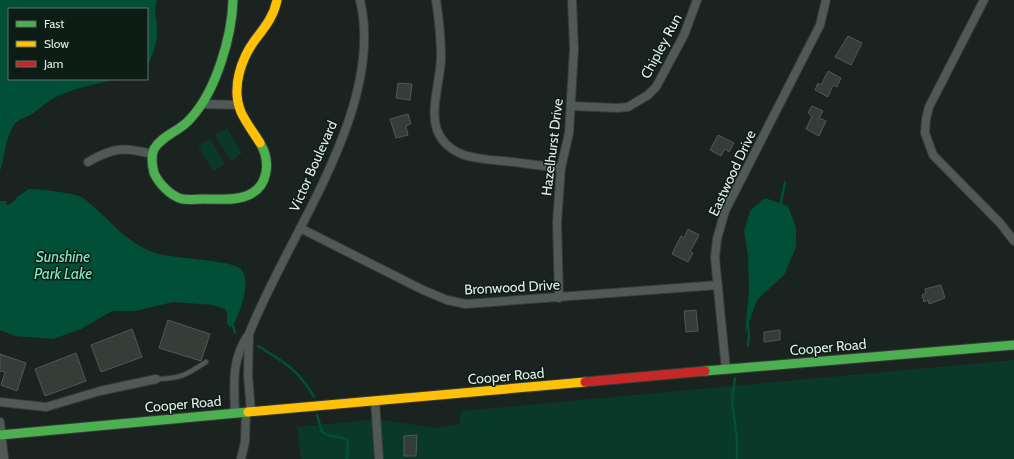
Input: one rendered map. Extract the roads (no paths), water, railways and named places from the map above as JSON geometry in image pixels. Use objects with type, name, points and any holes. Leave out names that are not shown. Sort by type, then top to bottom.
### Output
[{"type":"street","points":[[233,0],[231,25],[208,92],[202,104],[186,124],[159,143],[152,154],[157,178],[164,188],[174,196],[183,199],[244,197],[257,190],[263,181],[268,166],[268,159],[263,146],[248,123],[239,105],[238,81],[244,60],[254,41],[275,13],[276,0]]},
{"type":"street","name":"Victor Boulevard","points":[[235,414],[235,363],[240,345],[249,334],[338,148],[356,98],[361,77],[364,34],[360,0]]},
{"type":"street","points":[[436,0],[441,58],[434,112],[434,122],[438,133],[452,149],[464,155],[561,168]]},
{"type":"street","name":"Hazelhurst Drive","points":[[559,298],[557,222],[561,168],[569,133],[571,106],[574,49],[572,0]]},
{"type":"street","name":"Chipley Run","points":[[571,106],[628,107],[648,95],[656,86],[684,35],[697,0]]},
{"type":"street","name":"Eastwood Drive","points":[[726,370],[715,258],[717,239],[725,211],[820,25],[826,0]]},
{"type":"street","points":[[984,0],[929,107],[925,133],[933,155],[1000,223],[1014,241]]},
{"type":"street","points":[[202,104],[239,105]]},
{"type":"street","points":[[88,162],[105,152],[126,149],[152,154]]},
{"type":"street","name":"Bronwood Drive","points":[[300,228],[423,290],[447,300],[466,304],[718,285]]},
{"type":"street","name":"Victor Boulevard","points":[[240,459],[245,442],[248,412],[249,334]]},
{"type":"street","name":"Cooper Road","points":[[1,435],[1014,345]]},
{"type":"street","points":[[0,402],[46,407],[100,391],[156,380]]},
{"type":"street","points":[[375,401],[379,459]]},
{"type":"street","points":[[0,422],[4,459]]},
{"type":"lane","points":[[156,380],[175,379],[186,375],[206,362]]},
{"type":"water","points":[[0,0],[157,0],[155,11],[157,38],[155,48],[148,64],[148,8],[8,8],[8,80],[114,80],[83,87],[66,93],[49,101],[32,114],[18,121],[11,130],[0,171]]},
{"type":"water","name":"Sunshine Park Lake","points":[[29,189],[65,193],[83,198],[133,242],[155,253],[227,264],[241,269],[245,282],[244,297],[234,324],[231,327],[227,324],[227,313],[225,309],[212,305],[173,302],[135,311],[112,311],[81,329],[53,339],[15,336],[0,330],[0,201],[7,201],[6,205],[9,205]]},
{"type":"water","points":[[765,198],[788,206],[796,227],[796,247],[784,275],[757,300],[745,333],[749,291],[748,256],[744,231],[750,211]]},
{"type":"waterway","points":[[780,207],[785,182]]},
{"type":"waterway","points":[[232,323],[235,332]]},
{"type":"waterway","points":[[748,325],[748,346]]},
{"type":"waterway","points":[[258,346],[290,367],[302,379],[314,397]]},
{"type":"waterway","points":[[735,378],[732,401],[737,439],[737,459]]},
{"type":"waterway","points":[[317,415],[322,432],[348,441],[347,459]]}]
